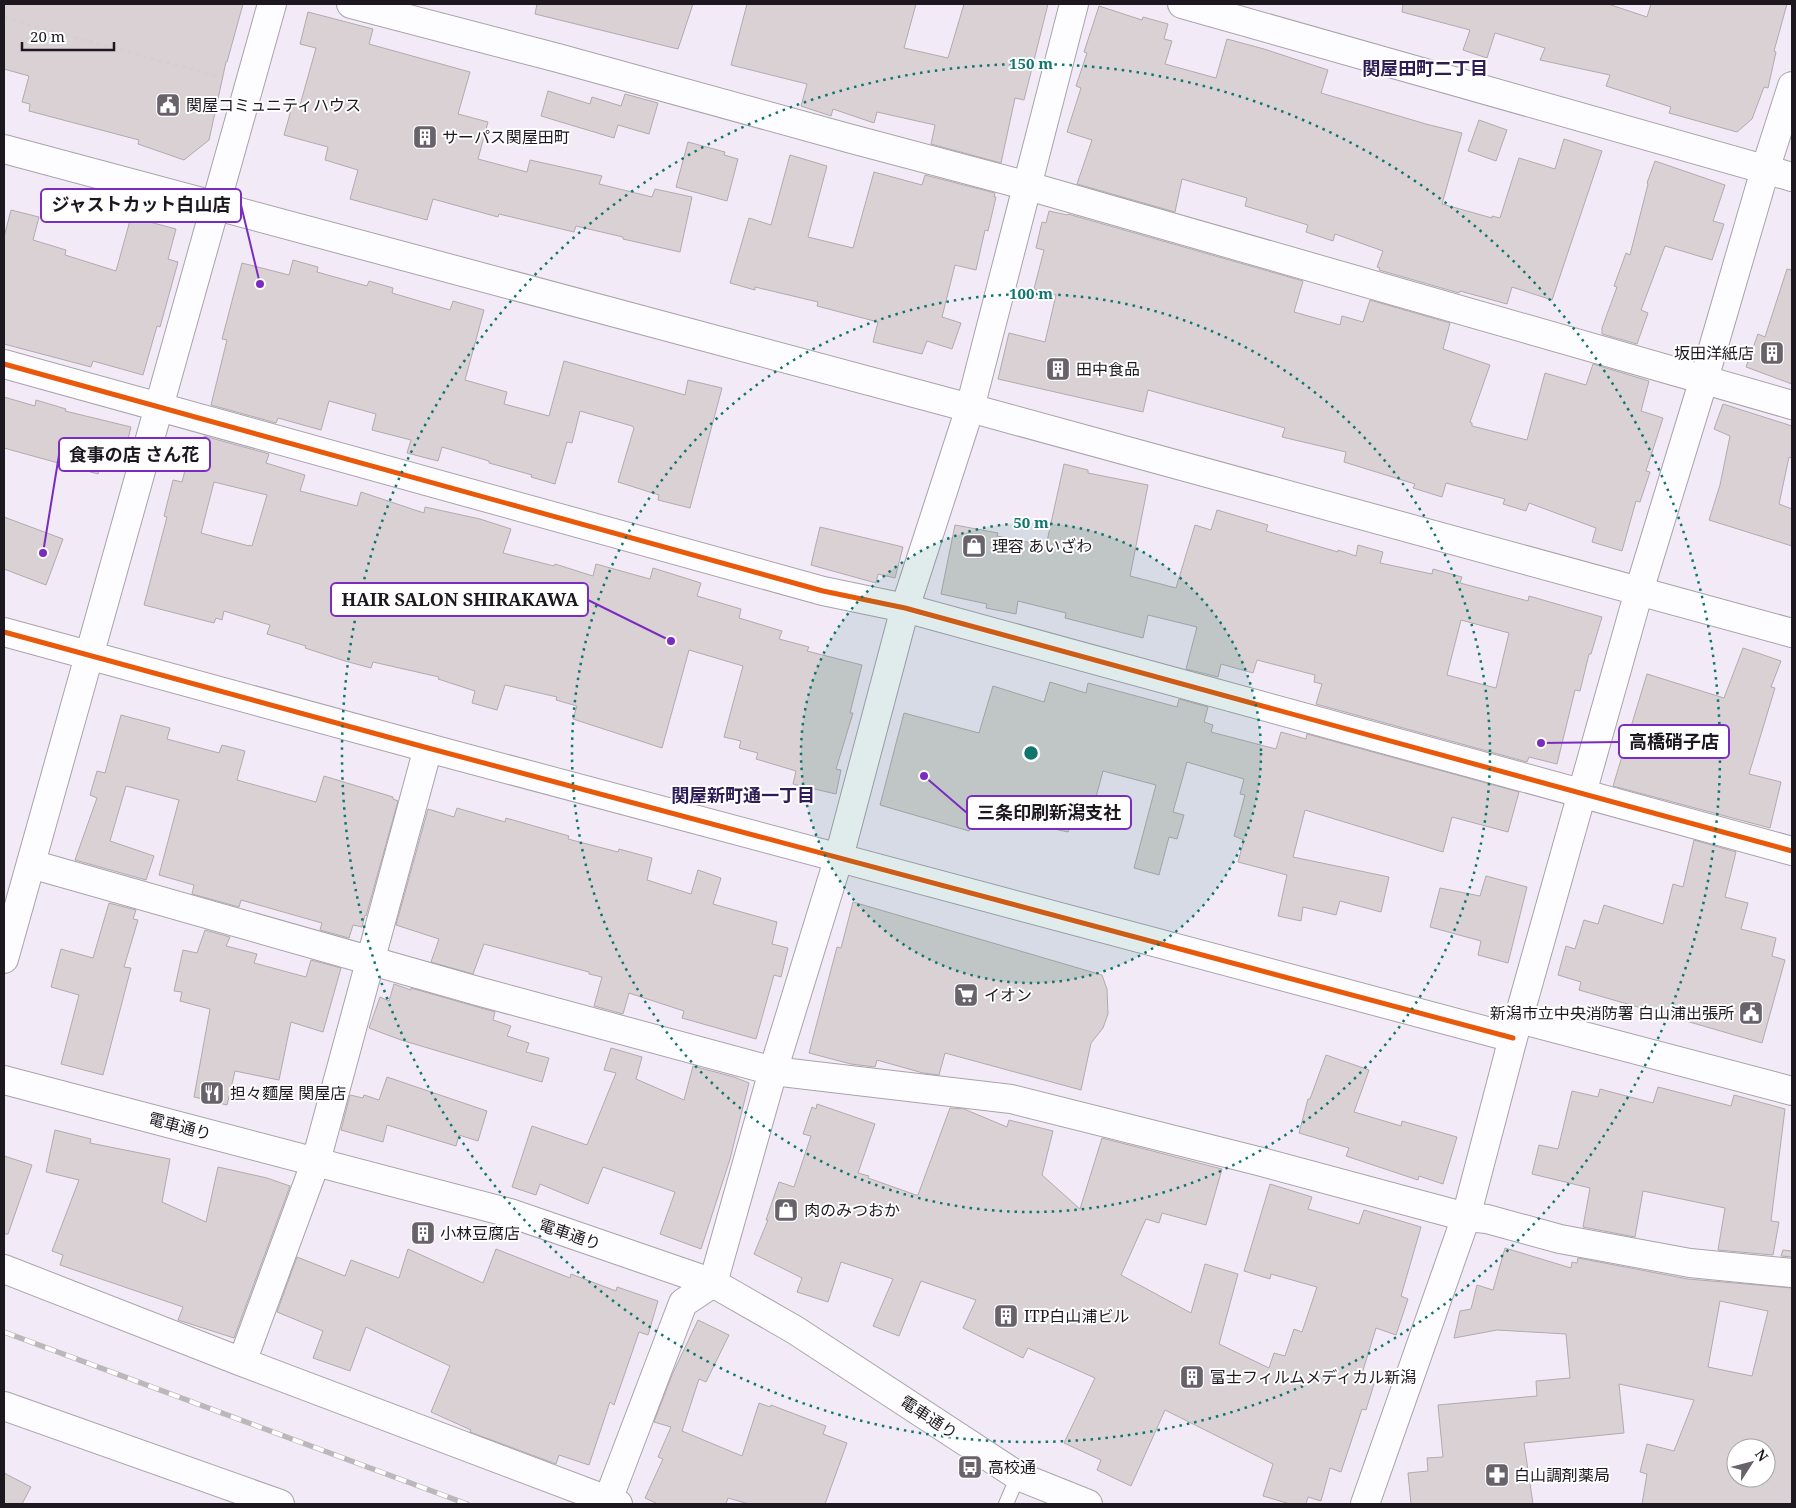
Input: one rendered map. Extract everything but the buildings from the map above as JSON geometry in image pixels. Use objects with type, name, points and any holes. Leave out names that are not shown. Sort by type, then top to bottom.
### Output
[{"type":"street","points":[[4,959],[272,4]]},
{"type":"street","points":[[351,4],[567,60],[1028,186],[1792,405]]},
{"type":"street","points":[[4,1269],[242,1362],[613,1502],[683,1303],[713,1283],[773,1071],[839,857],[905,608],[970,408],[1074,4]]},
{"type":"street","points":[[1182,4],[1792,178]]},
{"type":"street","points":[[1365,1504],[1466,1217],[1516,1029],[1638,591],[1792,86]]},
{"type":"street","points":[[4,148],[970,408],[1792,633]]},
{"type":"street","points":[[4,364],[823,591],[905,608],[1792,851]]},
{"type":"street","points":[[4,632],[428,748],[839,857],[1516,1029],[1792,1091]]},
{"type":"street","points":[[242,1362],[316,1161],[428,748]]},
{"type":"street","points":[[31,864],[490,995],[773,1071],[1011,1099],[1258,1161],[1466,1217],[1487,1220],[1560,1239],[1690,1264],[1792,1273]]},
{"type":"street","name":"電車通り","points":[[4,1080],[510,1213],[713,1283],[796,1330],[1018,1476],[1088,1504]]},
{"type":"street","points":[[4,1406],[280,1504]]},
{"type":"lane","points":[[1006,1504],[1018,1476]]},
{"type":"path","points":[[4,18],[249,85]]},
{"type":"railway","points":[[4,1332],[467,1504]]},
{"type":"cycle path","points":[[4,364],[823,591],[905,608],[1792,851]]},
{"type":"cycle path","points":[[4,632],[428,748],[1513,1038]]},
{"type":"place","name":"関屋コミュニティハウス","points":[[168,105]]},
{"type":"place","name":"サーパス関屋田町","points":[[425,137]]},
{"type":"place","name":"ジャストカット白山店","points":[[260,284]]},
{"type":"place","name":"坂田洋紙店","points":[[1772,353]]},
{"type":"place","name":"田中食品","points":[[1058,369]]},
{"type":"place","name":"理容 あいざわ","points":[[974,546]]},
{"type":"place","name":"食事の店 さん花","points":[[43,553]]},
{"type":"place","name":"HAIR SALON SHIRAKAWA","points":[[671,641]]},
{"type":"place","name":"高橋硝子店","points":[[1541,743]]},
{"type":"place","name":"三条印刷新潟支社","points":[[924,776]]},
{"type":"place","name":"イオン","points":[[966,995]]},
{"type":"place","name":"新潟市立中央消防署 白山浦出張所","points":[[1751,1013]]},
{"type":"place","name":"担々麵屋 関屋店","points":[[212,1093]]},
{"type":"place","name":"肉のみつおか","points":[[786,1210]]},
{"type":"place","name":"小林豆腐店","points":[[423,1233]]},
{"type":"place","name":"ITP白山浦ビル","points":[[1006,1316]]},
{"type":"place","name":"富士フィルムメディカル新潟","points":[[1192,1377]]},
{"type":"place","name":"高校通","points":[[970,1467]]},
{"type":"place","name":"白山調剤薬局","points":[[1497,1475]]},
{"type":"district","name":"関屋田町二丁目","points":[[1425,68]]},
{"type":"district","name":"関屋新町通一丁目","points":[[743,795]]}]
